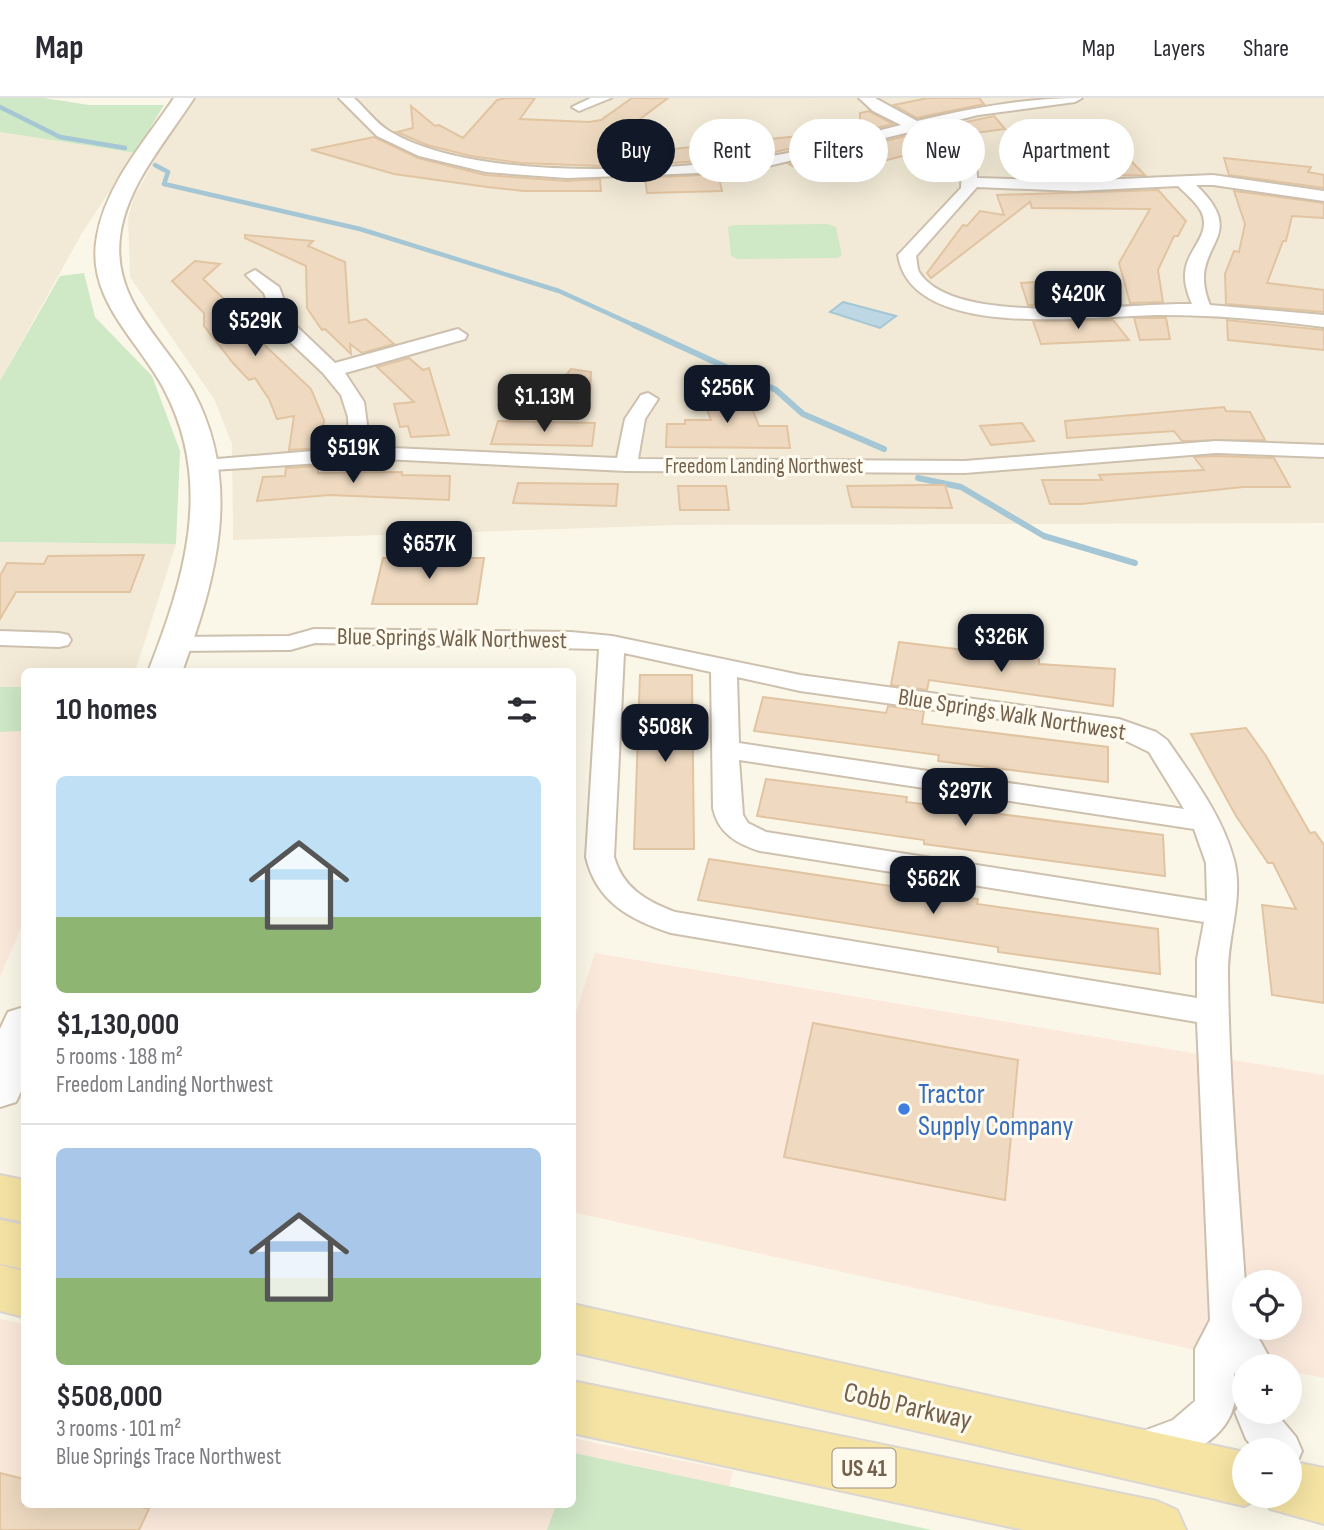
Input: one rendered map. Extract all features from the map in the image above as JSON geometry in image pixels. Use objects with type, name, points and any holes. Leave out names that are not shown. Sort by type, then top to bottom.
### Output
[{"type":"main road","points":[[0,1196],[21,1200]]},
{"type":"main road","points":[[0,1242],[21,1246]]},
{"type":"main road","points":[[0,1288],[21,1293]]},
{"type":"main road","name":"Cobb Parkway","points":[[576,1329],[1232,1476]]},
{"type":"main road","points":[[576,1344],[625,1340]]},
{"type":"main road","name":"US 41","points":[[576,1408],[1157,1530]]},
{"type":"main road","points":[[1302,1491],[1324,1496]]},
{"type":"street","points":[[174,648],[202,565],[206,523],[205,466],[194,423],[183,398],[169,374],[121,310],[107,266],[107,239],[116,206],[184,98]]},
{"type":"street","points":[[346,98],[382,133],[406,146],[463,163],[541,172],[621,172],[744,164],[902,129]]},
{"type":"street","points":[[579,107],[604,98]]},
{"type":"street","points":[[866,98],[878,108],[902,119]]},
{"type":"street","points":[[946,119],[1022,101],[1075,98]]},
{"type":"street","points":[[1181,180],[1208,208],[1213,220],[1211,235],[1193,269],[1194,286],[1203,310]]},
{"type":"street","points":[[1324,196],[1248,183],[1181,180],[1075,186],[971,182],[962,197],[907,255],[910,273],[926,288],[965,304],[1003,312],[1203,310],[1324,321]]},
{"type":"street","points":[[254,275],[273,290],[276,312],[289,333],[332,370],[352,396],[357,409],[359,454]]},
{"type":"street","points":[[332,370],[458,335]]},
{"type":"street","points":[[626,466],[635,419],[648,399]]},
{"type":"street","name":"Freedom Landing Northwest","points":[[205,466],[299,456],[359,454],[626,466],[965,467],[1216,447],[1282,447],[1324,451]]},
{"type":"street","name":"Blue Springs Walk Northwest","points":[[174,648],[290,643],[314,636],[571,639],[612,643],[800,683],[1135,732],[1158,746],[1205,821],[1221,865],[1221,914],[1214,934],[1213,1013],[1229,1323],[1248,1354]]},
{"type":"street","points":[[0,638],[59,640]]},
{"type":"street","points":[[612,643],[600,857],[610,886],[624,901],[646,914],[671,922],[1213,1013]]},
{"type":"street","points":[[724,668],[729,823],[741,833],[760,841],[1221,914]]},
{"type":"street","points":[[725,749],[1205,821]]},
{"type":"street","points":[[0,1089],[21,1032]]},
{"type":"street","name":"Blue Springs Walk Northwest","points":[[1130,1454],[1186,1435],[1210,1414],[1215,1404],[1214,1349],[1229,1323]]},
{"type":"street","points":[[1259,1424],[1271,1438]]},
{"type":"street","points":[[1302,1463],[1324,1477]]},
{"type":"shaded area","points":[[190,98],[1324,98],[1324,523],[679,525],[233,540],[232,444],[214,399],[130,277],[128,218],[134,197]]},
{"type":"shaded area","points":[[0,132],[135,153],[82,233],[0,381]]},
{"type":"shaded area","points":[[0,542],[176,544],[136,668],[21,668],[21,687],[0,687]]},
{"type":"shaded area","points":[[21,731],[21,927],[0,977],[0,732]]},
{"type":"shaded area","points":[[595,953],[1324,1075],[1324,1378],[1302,1373],[1302,1354],[1232,1354],[1232,1358],[576,1213],[576,1012]]},
{"type":"shaded area","points":[[0,1319],[21,1323],[21,1508],[576,1508],[576,1439],[733,1471],[719,1530],[0,1530]]},
{"type":"green space","points":[[0,98],[44,98],[89,105],[164,105],[135,153],[0,132]]},
{"type":"green space","points":[[827,224],[836,227],[842,256],[738,259],[731,256],[728,227],[734,225]]},
{"type":"green space","points":[[84,273],[95,317],[152,376],[180,451],[176,544],[0,542],[0,381],[60,276]]},
{"type":"green space","points":[[0,687],[21,687],[21,731],[0,732]]},
{"type":"green space","points":[[576,1453],[932,1530],[547,1530],[555,1508],[576,1508]]},
{"type":"water","points":[[843,302],[896,316],[880,328],[830,312]]},
{"type":"building","points":[[535,98],[520,119],[597,121],[597,166],[521,163],[471,156],[427,145],[397,132],[413,128],[411,106],[435,126],[439,125],[463,138],[497,100]]},
{"type":"building","points":[[632,98],[668,98],[640,119],[602,119]]},
{"type":"building","points":[[928,98],[979,98],[984,104],[917,118],[894,105]]},
{"type":"building","points":[[869,111],[884,119],[860,119],[860,113]]},
{"type":"building","points":[[994,116],[999,122],[999,130],[985,132],[985,119],[980,119]]},
{"type":"building","points":[[374,137],[418,158],[485,175],[567,181],[597,179],[597,182],[600,182],[601,191],[524,191],[394,174],[311,150]]},
{"type":"building","points":[[789,137],[789,149],[775,152],[775,138]]},
{"type":"building","points":[[902,137],[902,156],[888,160],[888,140]]},
{"type":"building","points":[[689,147],[689,162],[675,163],[675,149]]},
{"type":"building","points":[[1224,158],[1311,167],[1308,172],[1324,175],[1324,188],[1229,175]]},
{"type":"building","points":[[1134,164],[1145,175],[1134,175]]},
{"type":"building","points":[[675,176],[689,176],[689,182],[720,182],[722,191],[647,193],[646,182],[675,182]]},
{"type":"building","points":[[1158,190],[1186,221],[1178,236],[1174,236],[1158,270],[1163,302],[1130,303],[1119,263],[1150,209],[1032,208],[1030,202],[931,278],[927,273],[963,225],[967,226],[980,211],[1004,215],[997,195]]},
{"type":"building","points":[[1234,191],[1324,203],[1324,218],[1292,216],[1286,241],[1283,241],[1267,283],[1324,290],[1324,312],[1226,304],[1225,274],[1234,251],[1239,252],[1245,224]]},
{"type":"building","points":[[245,235],[313,241],[308,246],[345,262],[349,323],[366,319],[394,344],[362,353],[350,344],[351,354],[325,329],[322,330],[307,308],[306,266],[245,238]]},
{"type":"building","points":[[195,261],[220,264],[203,279],[225,300],[232,299],[234,319],[248,317],[257,338],[311,389],[324,420],[321,448],[289,450],[294,416],[277,419],[269,399],[255,378],[249,380],[233,363],[204,326],[204,313],[172,281]]},
{"type":"building","points":[[1082,279],[1102,305],[1028,305],[1021,283]]},
{"type":"building","points":[[1134,318],[1166,318],[1170,339],[1140,340]]},
{"type":"building","points":[[1113,320],[1129,340],[1041,344],[1033,321]]},
{"type":"building","points":[[1227,320],[1324,330],[1324,350],[1228,340]]},
{"type":"building","points":[[409,358],[423,370],[429,368],[449,435],[411,437],[408,426],[400,427],[394,404],[414,402],[377,367]]},
{"type":"building","points":[[571,369],[591,372],[590,393],[556,387]]},
{"type":"building","points":[[744,388],[759,426],[787,426],[790,448],[666,447],[667,424],[685,424],[685,420],[711,420],[700,391]]},
{"type":"building","points":[[1224,407],[1226,411],[1250,412],[1265,440],[1182,441],[1174,431],[1067,438],[1065,421]]},
{"type":"building","points":[[498,421],[595,423],[592,446],[491,444]]},
{"type":"building","points":[[1022,423],[1034,441],[991,445],[980,426]]},
{"type":"building","points":[[1194,457],[1274,458],[1290,487],[1243,487],[1081,504],[1050,504],[1042,480],[1102,480],[1099,475],[1204,470]]},
{"type":"building","points":[[318,466],[318,473],[402,472],[402,475],[450,476],[449,500],[330,495],[257,501],[263,477],[285,476],[286,468]]},
{"type":"building","points":[[518,483],[618,484],[616,506],[513,503]]},
{"type":"building","points":[[945,485],[952,508],[852,507],[847,486]]},
{"type":"building","points":[[678,486],[726,486],[729,510],[680,510]]},
{"type":"building","points":[[144,555],[130,592],[16,592],[0,619],[0,576],[7,563],[44,564],[48,556]]},
{"type":"building","points":[[383,558],[484,558],[477,604],[372,604]]},
{"type":"building","points":[[899,642],[1039,659],[1039,664],[1115,669],[1113,706],[929,680],[927,690],[891,685]]},
{"type":"building","points":[[640,675],[692,675],[694,849],[634,849]]},
{"type":"building","points":[[763,697],[886,713],[888,706],[924,711],[922,724],[1108,747],[1108,782],[938,761],[939,755],[754,731]]},
{"type":"building","points":[[1246,728],[1266,756],[1310,833],[1315,832],[1324,845],[1324,1003],[1272,995],[1262,905],[1296,909],[1273,863],[1268,863],[1236,816],[1191,734]]},
{"type":"building","points":[[766,779],[907,797],[906,802],[1163,835],[1165,876],[924,844],[924,840],[757,816]]},
{"type":"building","points":[[709,859],[978,899],[977,904],[1158,929],[1160,974],[998,952],[998,947],[698,900]]},
{"type":"building","name":"Tractor Supply Company","points":[[813,1023],[1018,1060],[1005,1200],[784,1157]]},
{"type":"building","points":[[0,1473],[21,1478],[21,1508],[149,1509],[139,1530],[0,1530]]},
{"type":"waterway","points":[[0,107],[60,137],[125,148]]},
{"type":"waterway","points":[[155,165],[168,172],[164,184],[360,229],[559,291],[638,327]]},
{"type":"waterway","points":[[634,325],[776,390],[803,414],[884,449]]},
{"type":"waterway","points":[[918,478],[961,487],[1044,536],[1135,563]]},
{"type":"place","name":"Tractor Supply Company","points":[[904,1109]]}]
